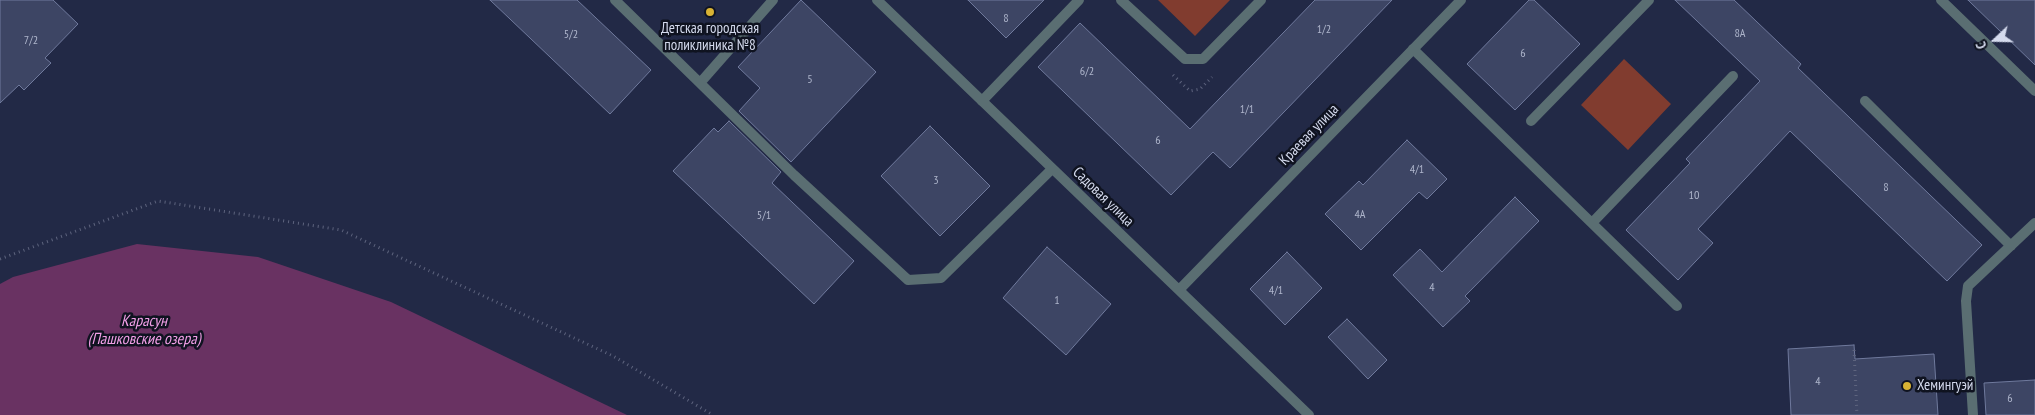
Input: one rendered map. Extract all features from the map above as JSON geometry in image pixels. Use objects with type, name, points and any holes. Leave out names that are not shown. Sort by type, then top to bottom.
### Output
[{"type":"street","points":[[615,0],[794,175],[908,280],[941,278],[1052,169]]},
{"type":"street","points":[[700,83],[773,0]]},
{"type":"street","name":"Садовая улица","points":[[877,0],[1309,415]]},
{"type":"street","points":[[982,101],[1079,0]]},
{"type":"street","points":[[1121,0],[1185,59],[1203,59],[1261,0]]},
{"type":"street","name":"Краевая улица","points":[[1179,290],[1461,0]]},
{"type":"street","points":[[1531,121],[1649,0]]},
{"type":"street","points":[[1941,0],[2035,91]]},
{"type":"street","points":[[1413,49],[1677,306]]},
{"type":"street","points":[[1592,223],[1733,76]]},
{"type":"street","points":[[1865,101],[2011,246]]},
{"type":"street","points":[[1973,415],[1966,301],[1968,286],[2035,223]]},
{"type":"path","points":[[0,258],[158,201],[341,230],[613,356],[713,415]]},
{"type":"path","points":[[1854,350],[1857,415]]},
{"type":"shaded area","points":[[1158,0],[1230,0],[1195,36]]},
{"type":"shaded area","points":[[1624,59],[1671,104],[1628,150],[1581,105]]},
{"type":"water","name":"Карасун (Пашковские озера)","points":[[137,244],[258,257],[391,302],[627,415],[0,415],[0,284],[13,277]]},
{"type":"building","points":[[0,0],[53,0],[78,24],[45,58],[51,63],[24,90],[19,85],[0,103]]},
{"type":"building","points":[[490,0],[577,0],[651,70],[610,114]]},
{"type":"building","points":[[801,0],[876,72],[791,162],[739,111],[760,88],[738,67]]},
{"type":"building","points":[[968,0],[1044,0],[1006,38]]},
{"type":"building","points":[[1315,0],[1392,0],[1230,168],[1213,152],[1171,195],[1038,67],[1080,23],[1190,129]]},
{"type":"building","points":[[1529,0],[1534,0],[1580,44],[1515,110],[1467,64]]},
{"type":"building","points":[[1675,0],[1734,0],[1801,64],[1798,68],[1982,245],[1947,281],[1790,131],[1698,229],[1713,243],[1678,280],[1626,230],[1690,163],[1686,159],[1760,81]]},
{"type":"building","points":[[1968,0],[2035,0],[2035,65]]},
{"type":"building","points":[[729,121],[781,172],[772,183],[854,261],[814,304],[673,171],[714,128],[718,132]]},
{"type":"building","points":[[930,126],[990,186],[940,236],[881,176]]},
{"type":"building","points":[[1407,140],[1447,179],[1427,199],[1419,192],[1361,250],[1325,214],[1359,181],[1363,185]]},
{"type":"building","points":[[1515,197],[1539,221],[1465,296],[1470,301],[1443,327],[1393,275],[1420,249],[1442,272]]},
{"type":"building","points":[[1047,247],[1111,304],[1066,355],[1003,298]]},
{"type":"building","points":[[1287,252],[1322,288],[1285,325],[1250,289]]},
{"type":"building","points":[[1347,319],[1387,360],[1368,379],[1328,337]]},
{"type":"building","points":[[1854,345],[1855,359],[1934,354],[1938,415],[1791,415],[1788,349]]},
{"type":"building","points":[[2035,380],[2035,415],[1986,415],[1984,383]]},
{"type":"place","name":"Детская городская поликлиника №8","points":[[710,12]]},
{"type":"place","name":"Хемингуэй","points":[[1907,386]]}]
